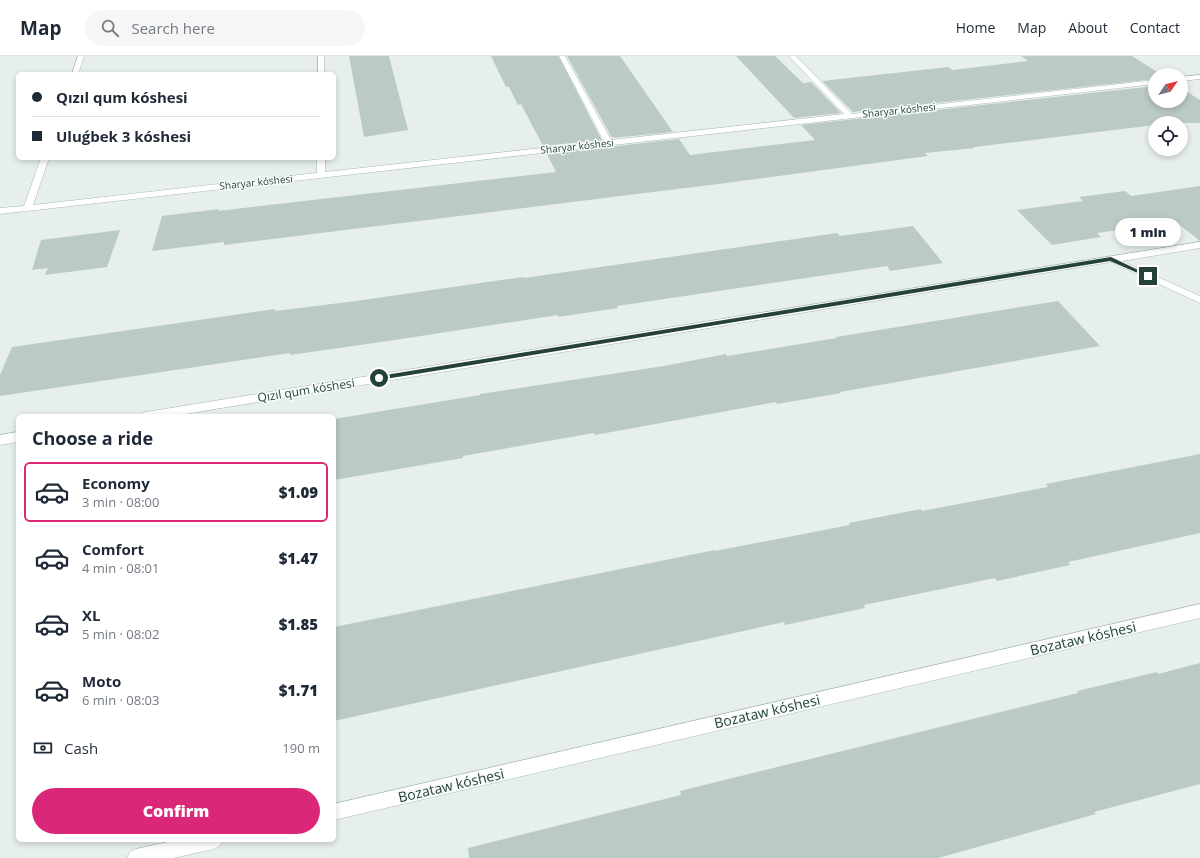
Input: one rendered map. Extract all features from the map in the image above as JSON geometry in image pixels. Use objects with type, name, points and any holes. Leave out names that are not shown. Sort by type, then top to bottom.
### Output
[{"type":"street","points":[[76,72],[81,56]]},
{"type":"street","points":[[321,56],[321,72]]},
{"type":"street","points":[[562,56],[609,143]]},
{"type":"street","points":[[792,56],[850,116]]},
{"type":"street","points":[[1188,78],[1200,77]]},
{"type":"street","name":"Sharyar kóshesi","points":[[0,211],[1148,83]]},
{"type":"street","points":[[28,208],[44,160]]},
{"type":"street","points":[[321,160],[321,175]]},
{"type":"street","name":"Qızıl qum kóshesi","points":[[158,414],[1111,259],[1200,246]]},
{"type":"street","points":[[1111,259],[1200,300]]},
{"type":"street","points":[[0,440],[16,437]]},
{"type":"street","name":"Bozataw kóshesi","points":[[336,812],[1200,611]]},
{"type":"street","points":[[136,858],[205,842]]},
{"type":"building","points":[[349,56],[389,56],[408,130],[364,137]]},
{"type":"building","points":[[491,56],[558,56],[602,140],[543,146],[521,104],[518,105],[509,87],[506,87]]},
{"type":"building","points":[[567,56],[620,56],[673,132],[612,138]]},
{"type":"building","points":[[736,56],[775,56],[803,83],[811,82],[841,113],[794,118]]},
{"type":"building","points":[[1021,56],[1132,56],[1151,68],[1148,68],[1148,80],[853,112],[822,81],[949,67],[952,70],[1028,61]]},
{"type":"building","points":[[1148,87],[1148,108],[1188,108],[1188,92],[1200,100],[1200,123],[1188,123],[1188,116],[1148,116],[1148,126],[925,153],[928,156],[726,183],[224,245],[224,242],[152,251],[162,216],[219,209],[218,211],[556,172],[547,154],[679,139],[690,155],[815,140],[801,125]]},
{"type":"building","points":[[1200,186],[1200,241],[1176,222],[1097,233],[1101,237],[1052,245],[1017,210],[1083,201],[1079,197],[1125,191],[1131,196]]},
{"type":"building","points":[[913,226],[943,263],[890,271],[887,266],[617,306],[618,308],[558,317],[558,315],[388,341],[290,355],[290,353],[0,396],[0,375],[12,347],[275,309],[275,311],[356,301],[524,278],[837,233],[840,236]]},
{"type":"building","points":[[120,230],[107,267],[45,275],[48,268],[32,270],[41,240]]},
{"type":"building","points":[[1058,301],[1100,346],[840,392],[841,393],[777,404],[776,402],[595,435],[594,433],[463,456],[463,458],[336,480],[336,419],[480,394],[664,366],[726,354],[727,356],[837,338],[836,337]]},
{"type":"building","points":[[1200,454],[1200,533],[1068,562],[1070,565],[997,581],[995,578],[864,605],[865,608],[785,625],[784,622],[336,721],[336,627],[715,550],[850,525],[849,523],[1048,487],[1046,484]]},
{"type":"building","points":[[1200,663],[1200,784],[1094,812],[1096,814],[938,858],[469,858],[468,848],[681,795],[680,791],[1078,693],[1077,691],[1157,672],[1158,674]]},
{"type":"route","points":[[379,378],[1111,259],[1148,276]]}]
